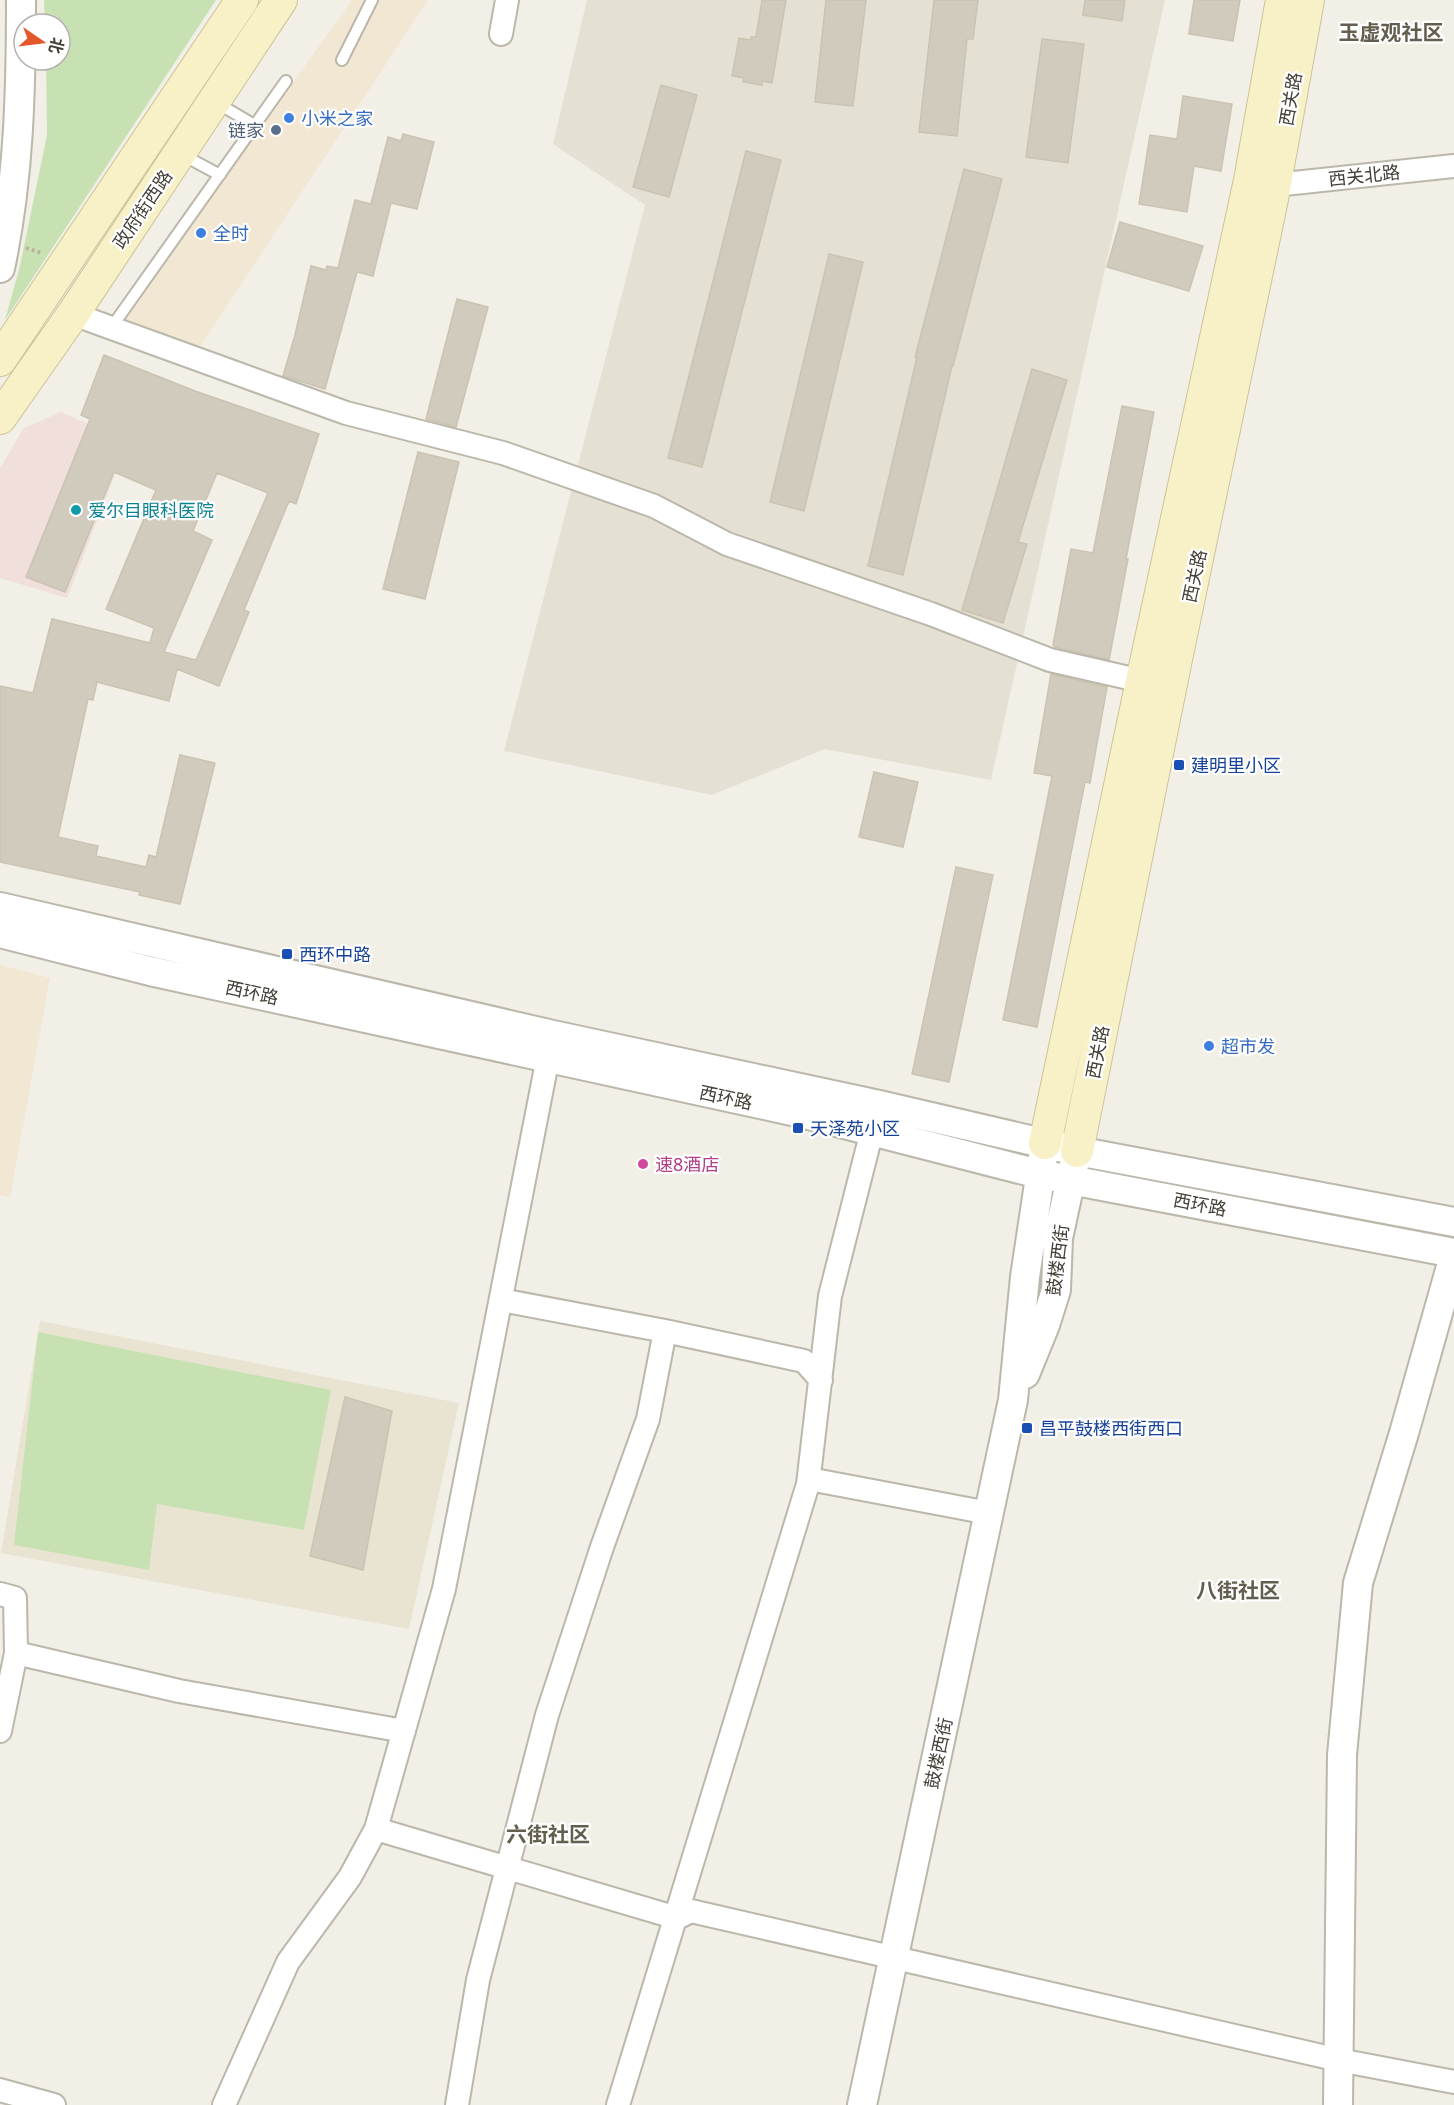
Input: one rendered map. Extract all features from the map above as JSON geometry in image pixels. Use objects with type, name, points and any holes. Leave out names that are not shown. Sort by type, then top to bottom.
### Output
[{"type":"main road","name":"政府街西路","points":[[0,360],[242,0]]},
{"type":"main road","name":"政府街西路","points":[[0,418],[73,314],[281,0]]},
{"type":"main road","name":"西关路","points":[[1045,1143],[1250,180],[1282,0]]},
{"type":"main road","name":"西关路","points":[[1074,1165],[1275,185],[1308,0]]},
{"type":"street","points":[[0,268],[16,165],[21,0]]},
{"type":"street","points":[[501,34],[507,0]]},
{"type":"street","name":"西关北路","points":[[1275,185],[1454,166]]},
{"type":"street","points":[[73,314],[346,413],[503,453],[654,506],[727,544],[932,614],[1050,660],[1142,681]]},
{"type":"street","name":"西环路","points":[[0,907],[551,1046],[875,1118],[1045,1143],[1074,1165],[1454,1255]]},
{"type":"street","name":"西环路","points":[[0,933],[150,971],[551,1046]]},
{"type":"street","points":[[224,2105],[288,1962],[350,1877],[376,1829],[444,1589],[551,1046]]},
{"type":"street","points":[[618,2105],[677,1918],[809,1479],[830,1296],[875,1118]]},
{"type":"street","name":"西环路","points":[[875,1118],[1039,1174],[1074,1165],[1454,1222]]},
{"type":"street","name":"鼓楼西街","points":[[862,2105],[1014,1400],[1025,1277],[1045,1143]]},
{"type":"street","name":"鼓楼西街","points":[[1014,1400],[1045,1325],[1056,1290],[1058,1238],[1074,1165]]},
{"type":"street","points":[[1338,2105],[1342,1755],[1358,1583],[1404,1433],[1454,1255]]},
{"type":"street","points":[[501,1300],[665,1331],[804,1361],[821,1380]]},
{"type":"street","points":[[457,2105],[478,1980],[547,1715],[602,1547],[648,1419],[665,1331]]},
{"type":"street","points":[[809,1479],[989,1513]]},
{"type":"street","points":[[0,1594],[15,1598],[16,1653],[0,1731]]},
{"type":"street","points":[[16,1653],[179,1691],[404,1731]]},
{"type":"street","points":[[376,1829],[677,1918],[691,1911],[1339,2060],[1454,2082]]},
{"type":"street","points":[[0,2090],[54,2105]]},
{"type":"lane","points":[[342,60],[372,0]]},
{"type":"lane","points":[[111,329],[286,81]]},
{"type":"lane","points":[[214,101],[256,126]]},
{"type":"lane","points":[[180,153],[220,175]]},
{"type":"path","points":[[23,248],[47,256]]},
{"type":"shaded area","points":[[352,0],[428,0],[194,356],[121,323]]},
{"type":"shaded area","points":[[587,0],[1165,0],[991,780],[825,749],[712,795],[504,751],[645,205],[553,144]]},
{"type":"shaded area","points":[[61,412],[128,441],[67,598],[0,578],[0,468],[24,428]]},
{"type":"shaded area","points":[[0,965],[50,978],[10,1197],[0,1195]]},
{"type":"shaded area","points":[[40,1321],[459,1403],[409,1629],[1,1553]]},
{"type":"green space","points":[[44,0],[216,0],[5,320],[20,266],[47,135],[46,72],[72,72],[72,12],[44,12]]},
{"type":"green space","points":[[38,1332],[331,1390],[304,1530],[157,1504],[149,1570],[14,1545]]},
{"type":"building","points":[[762,0],[786,0],[772,83],[762,81],[762,85],[743,82],[744,78],[732,76],[739,38],[751,40],[751,37],[756,37]]},
{"type":"building","points":[[826,0],[866,0],[853,106],[815,102]]},
{"type":"building","points":[[934,0],[978,0],[973,39],[967,39],[957,136],[919,132]]},
{"type":"building","points":[[1085,0],[1125,0],[1122,21],[1083,15]]},
{"type":"building","points":[[1194,0],[1240,0],[1233,41],[1189,34]]},
{"type":"building","points":[[1042,39],[1084,44],[1068,163],[1026,157]]},
{"type":"building","points":[[661,85],[697,95],[669,197],[633,187]]},
{"type":"building","points":[[1183,96],[1232,104],[1221,171],[1194,166],[1187,212],[1139,204],[1150,135],[1177,139]]},
{"type":"building","points":[[403,134],[434,142],[417,209],[391,203],[373,276],[357,272],[325,389],[283,376],[311,266],[326,270],[327,266],[338,268],[355,200],[371,204],[388,137],[401,141]]},
{"type":"building","points":[[746,151],[781,160],[702,467],[668,458]]},
{"type":"building","points":[[964,169],[1002,179],[952,366],[903,575],[868,566],[917,357],[915,357]]},
{"type":"building","points":[[1120,222],[1203,246],[1189,291],[1107,267]]},
{"type":"building","points":[[829,254],[863,262],[804,511],[770,502]]},
{"type":"building","points":[[457,299],[488,307],[456,427],[426,419]]},
{"type":"building","points":[[104,355],[195,391],[319,434],[296,504],[289,501],[244,610],[249,612],[219,686],[177,669],[169,701],[97,682],[93,700],[88,699],[58,837],[98,846],[96,856],[146,867],[149,855],[156,857],[180,755],[215,763],[180,904],[139,895],[140,892],[0,862],[0,686],[33,693],[52,619],[150,643],[154,628],[106,609],[156,490],[114,472],[65,592],[26,577],[90,419],[81,415]],"holes":[[[217,473],[268,493],[196,660],[164,652],[212,540],[193,531]]]},
{"type":"building","points":[[1032,369],[1067,380],[1018,542],[1027,544],[1003,623],[962,610]]},
{"type":"building","points":[[1122,406],[1154,412],[1109,660],[1053,645],[1071,549],[1093,553]]},
{"type":"building","points":[[418,452],[459,462],[425,599],[383,589]]},
{"type":"building","points":[[1051,674],[1107,687],[1090,783],[1085,782],[1037,1027],[1003,1020],[1052,776],[1034,773]]},
{"type":"building","points":[[874,772],[918,782],[903,847],[859,837]]},
{"type":"building","points":[[956,867],[993,875],[949,1082],[912,1074]]},
{"type":"building","points":[[345,1397],[392,1411],[363,1570],[310,1556]]},
{"type":"place","name":"小米之家","points":[[289,118]]},
{"type":"place","name":"链家","points":[[276,130]]},
{"type":"place","name":"全时","points":[[201,233]]},
{"type":"place","name":"爱尔目眼科医院","points":[[76,510]]},
{"type":"place","name":"建明里小区","points":[[1179,765]]},
{"type":"place","name":"西环中路","points":[[287,954]]},
{"type":"place","name":"超市发","points":[[1209,1046]]},
{"type":"place","name":"天泽苑小区","points":[[798,1128]]},
{"type":"place","name":"速8酒店","points":[[643,1164]]},
{"type":"place","name":"昌平鼓楼西街西口","points":[[1027,1428]]},
{"type":"district","name":"玉虚观社区","points":[[1391,32]]},
{"type":"district","name":"八街社区","points":[[1238,1590]]},
{"type":"district","name":"六街社区","points":[[548,1834]]}]
